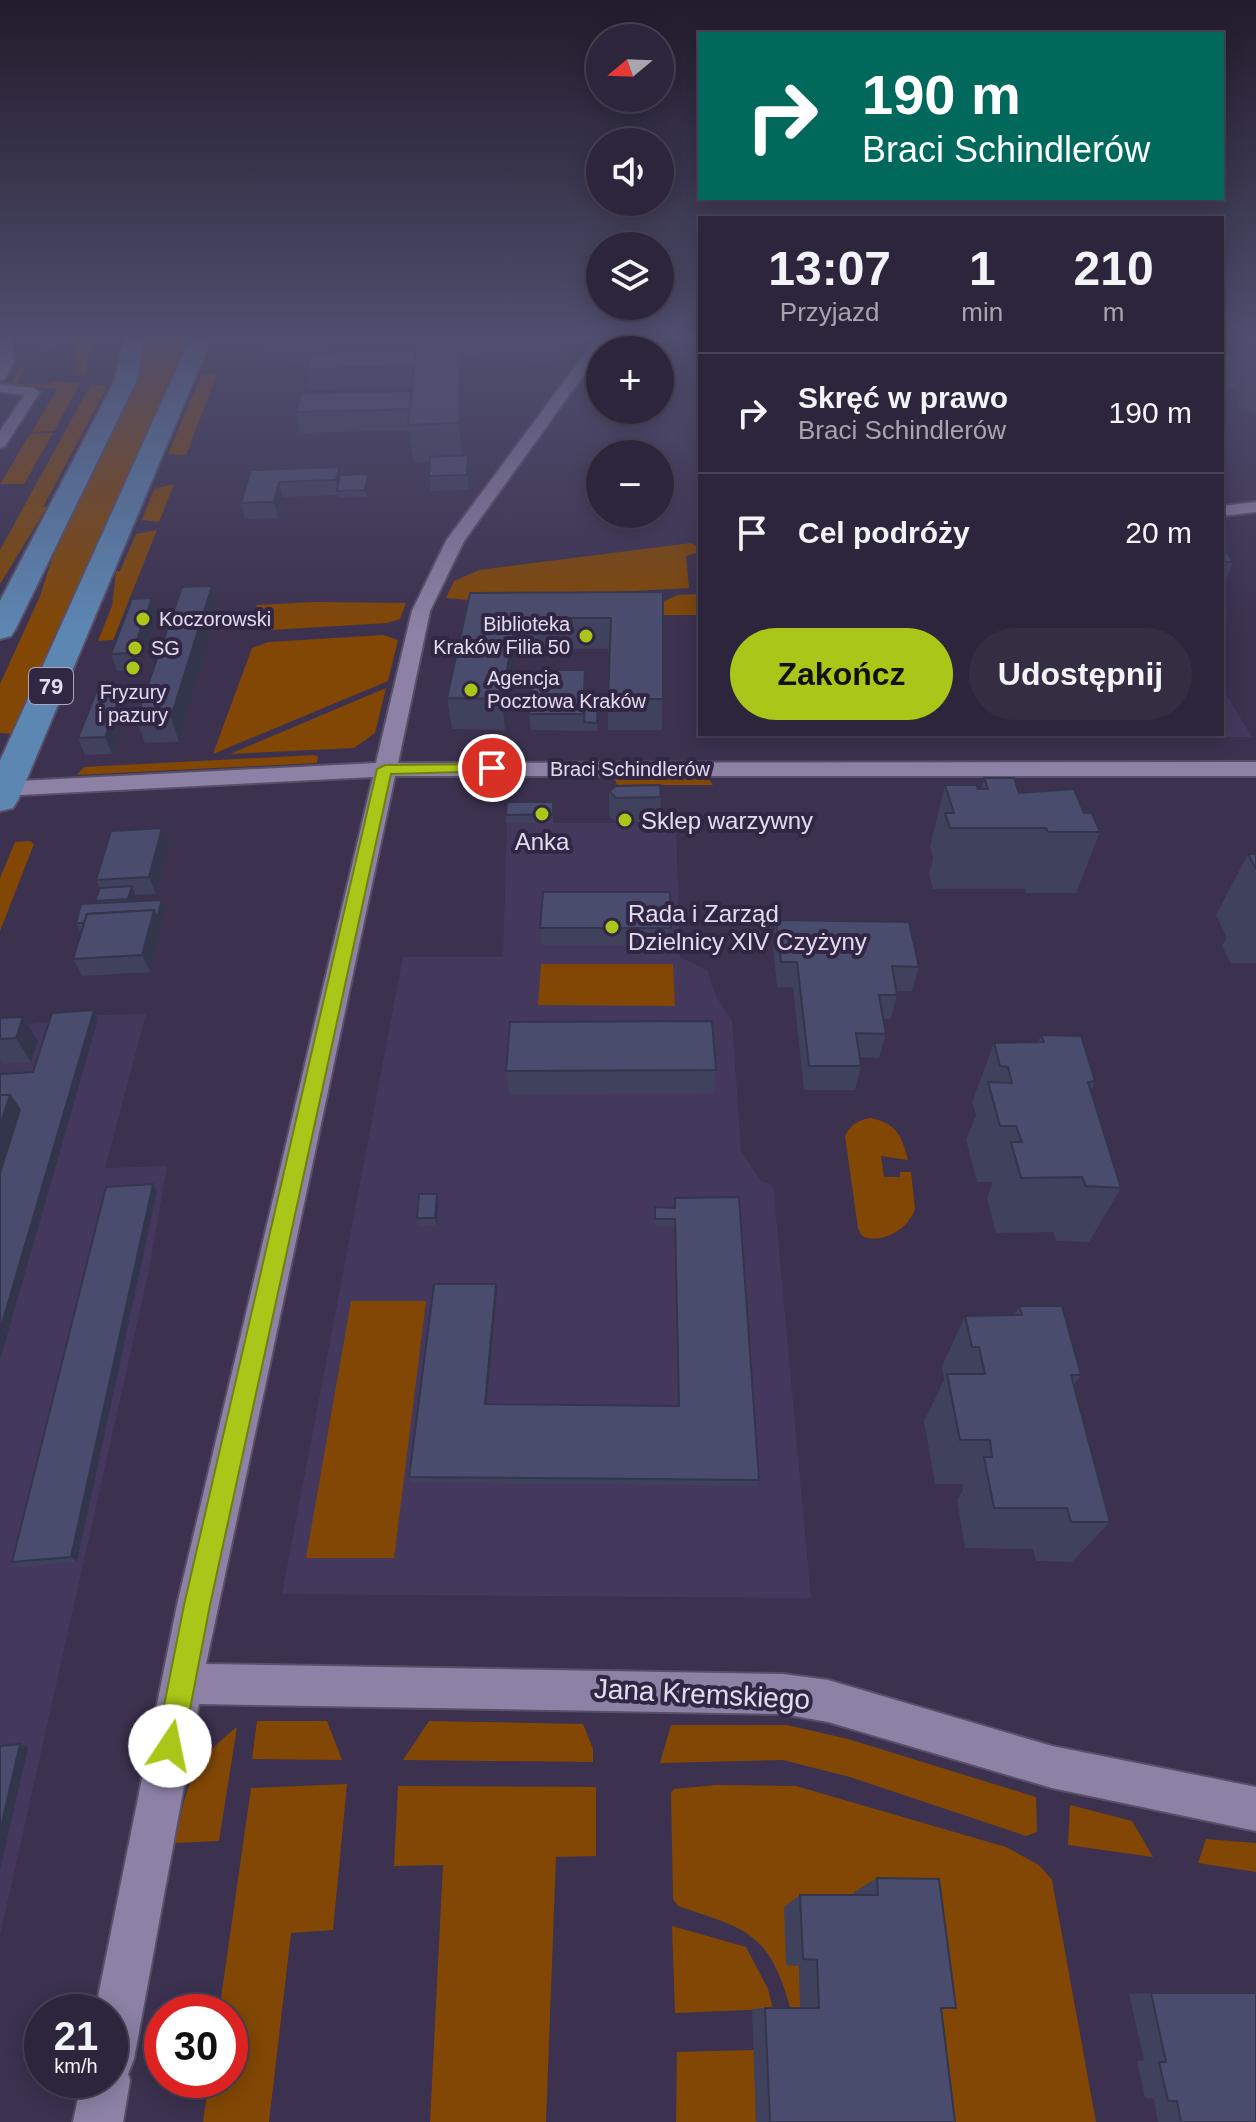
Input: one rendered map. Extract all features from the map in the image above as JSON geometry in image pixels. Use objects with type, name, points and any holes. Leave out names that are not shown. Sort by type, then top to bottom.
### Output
[{"type":"main road","points":[[0,630],[99,436]]},
{"type":"main road","name":"79","points":[[2,793],[159,436]]},
{"type":"street","points":[[122,1994],[182,1683],[416,628],[429,590],[455,541],[531,436]]},
{"type":"street","points":[[1224,511],[1256,507]]},
{"type":"street","name":"Braci Schindlerów","points":[[2,793],[385,769],[1256,769]]},
{"type":"street","name":"Jana Kremskiego","points":[[182,1683],[783,1694],[828,1701],[1052,1767],[1256,1809]]},
{"type":"street","points":[[98,2122],[103,2098]]},
{"type":"shaded area","points":[[29,436],[51,436],[24,484],[0,484]]},
{"type":"shaded area","points":[[62,436],[81,436],[43,507],[47,507],[0,584],[0,550]]},
{"type":"shaded area","points":[[108,436],[147,436],[14,734],[0,733],[0,684],[40,596],[59,537]]},
{"type":"shaded area","points":[[176,436],[193,436],[186,455],[168,454]]},
{"type":"shaded area","points":[[174,484],[159,522],[142,520],[154,489]]},
{"type":"shaded area","points":[[157,530],[113,640],[98,641],[112,606],[116,572],[120,571],[136,534]]},
{"type":"shaded area","points":[[691,543],[698,546],[698,553],[686,556],[689,588],[468,600],[446,598],[454,581],[479,570]]},
{"type":"shaded area","points":[[698,594],[698,615],[632,615],[678,595]]},
{"type":"shaded area","points":[[406,603],[400,619],[387,623],[271,630],[258,627],[253,620],[257,605]]},
{"type":"shaded area","points":[[383,635],[398,640],[388,681],[213,754],[252,648],[269,642]]},
{"type":"shaded area","points":[[386,688],[375,733],[354,748],[230,754]]},
{"type":"shaded area","points":[[1224,691],[1252,737],[884,737],[1224,736]]},
{"type":"shaded area","points":[[318,756],[317,763],[77,775],[84,767]]},
{"type":"shaded area","points":[[614,776],[707,776],[713,785],[617,785]]},
{"type":"shaded area","points":[[507,823],[676,823],[680,957],[707,970],[717,998],[732,1020],[741,1151],[761,1181],[773,1185],[811,1598],[282,1594],[403,957],[503,957]]},
{"type":"shaded area","points":[[30,841],[34,844],[0,931],[0,878],[15,842]]},
{"type":"shaded area","points":[[541,964],[673,964],[675,1006],[538,1005]]},
{"type":"shaded area","points":[[146,1014],[105,1168],[167,1166],[149,1270],[0,1935],[0,1028],[56,1021],[57,1016]]},
{"type":"shaded area","points":[[871,1118],[893,1128],[901,1138],[908,1160],[881,1156],[884,1177],[900,1177],[900,1172],[911,1172],[915,1209],[901,1229],[877,1238],[862,1236],[858,1228],[845,1136],[855,1123]]},
{"type":"shaded area","points":[[351,1301],[426,1301],[394,1558],[306,1558]]},
{"type":"shaded area","points":[[257,1721],[327,1721],[342,1760],[252,1759]]},
{"type":"shaded area","points":[[429,1721],[583,1724],[593,1749],[593,1762],[403,1760]]},
{"type":"shaded area","points":[[671,1725],[787,1725],[848,1739],[1036,1797],[1037,1832],[1026,1836],[850,1777],[783,1760],[660,1763]]},
{"type":"shaded area","points":[[237,1727],[219,1841],[175,1843],[192,1778],[209,1752]]},
{"type":"shaded area","points":[[347,1784],[333,1930],[291,1933],[269,2122],[203,2122],[206,2098],[248,2098],[248,1994],[222,1994],[251,1788]]},
{"type":"shaded area","points":[[716,1785],[796,1786],[1006,1847],[1039,1865],[1052,1880],[1096,2122],[923,2122],[854,1893],[854,1907],[786,1964],[799,1966],[801,2010],[791,2010],[774,1964],[753,1938],[723,1921],[678,1906],[673,1899],[671,1793],[674,1789]]},
{"type":"shaded area","points":[[398,1786],[596,1787],[596,1856],[556,1857],[546,2122],[430,2122],[443,1865],[394,1866]]},
{"type":"shaded area","points":[[1070,1805],[1132,1821],[1153,1857],[1068,1845]]},
{"type":"shaded area","points":[[1206,1839],[1256,1843],[1256,1872],[1198,1863]]},
{"type":"shaded area","points":[[672,1926],[746,1947],[768,1989],[773,2009],[675,2013]]},
{"type":"shaded area","points":[[754,2050],[756,2122],[676,2122],[677,2052]]},
{"type":"building","points":[[468,455],[467,475],[429,476],[430,457]]},
{"type":"building","points":[[339,467],[336,480],[279,482],[274,502],[241,503],[251,470]]},
{"type":"building","points":[[368,474],[365,490],[337,491],[340,475]]},
{"type":"building","points":[[1224,548],[1233,562],[1224,562]]},
{"type":"building","points":[[212,586],[171,717],[136,719],[182,587]]},
{"type":"building","points":[[663,592],[663,699],[608,699],[611,618],[516,618],[502,699],[447,698],[470,593]]},
{"type":"building","points":[[152,598],[132,653],[111,654],[132,599]]},
{"type":"building","points":[[533,670],[585,670],[583,714],[529,714]]},
{"type":"building","points":[[123,689],[105,737],[78,738],[97,690]]},
{"type":"building","points":[[585,698],[598,698],[597,723],[584,722]]},
{"type":"building","points":[[984,778],[1014,778],[1019,793],[1074,789],[1084,813],[1092,813],[1100,832],[1048,832],[1046,828],[950,828],[945,813],[954,813],[945,785],[976,785],[978,789],[988,789]]},
{"type":"building","points":[[660,785],[661,797],[616,798],[609,791],[616,786]]},
{"type":"building","points":[[507,802],[553,802],[553,814],[506,815]]},
{"type":"building","points":[[162,828],[149,877],[96,880],[111,831]]},
{"type":"building","points":[[1248,854],[1256,854],[1256,869]]},
{"type":"building","points":[[132,886],[128,899],[95,901],[100,888]]},
{"type":"building","points":[[543,892],[670,892],[671,928],[540,928]]},
{"type":"building","points":[[162,900],[157,918],[154,910],[87,914],[84,923],[76,923],[81,904]]},
{"type":"building","points":[[154,910],[142,955],[73,959],[87,914]]},
{"type":"building","points":[[776,920],[909,922],[919,967],[892,966],[897,995],[879,995],[886,1034],[856,1033],[861,1066],[809,1066],[797,962],[781,962]]},
{"type":"building","points":[[94,1010],[0,1330],[0,1173],[20,1110],[10,1095],[0,1095],[0,1074],[33,1072],[52,1013]]},
{"type":"building","points":[[23,1017],[16,1038],[0,1039],[0,1018]]},
{"type":"building","points":[[712,1021],[716,1070],[506,1071],[510,1022]]},
{"type":"building","points":[[1041,1035],[1081,1036],[1095,1081],[1088,1082],[1121,1188],[1086,1186],[1082,1177],[1021,1178],[1011,1142],[1022,1142],[1016,1126],[1000,1126],[988,1082],[1012,1083],[1008,1067],[1000,1066],[994,1043],[1044,1042]]},
{"type":"building","points":[[0,1095],[10,1095],[0,1125]]},
{"type":"building","points":[[153,1184],[71,1557],[12,1562],[106,1187]]},
{"type":"building","points":[[419,1194],[437,1194],[435,1218],[417,1218]]},
{"type":"building","points":[[739,1197],[759,1480],[409,1477],[434,1284],[496,1284],[485,1404],[679,1406],[675,1219],[655,1219],[655,1207],[675,1208],[675,1198]]},
{"type":"building","points":[[1019,1306],[1062,1306],[1081,1375],[1071,1375],[1110,1522],[1071,1522],[1067,1508],[994,1508],[984,1457],[992,1457],[990,1440],[960,1440],[947,1374],[985,1374],[979,1347],[972,1347],[965,1316],[1022,1315]]},
{"type":"building","points":[[20,1744],[0,1831],[0,1746]]},
{"type":"building","points":[[877,1878],[939,1879],[956,2008],[941,2008],[955,2122],[770,2122],[765,2008],[819,2008],[817,1960],[803,1959],[800,1895],[878,1895]]},
{"type":"building","points":[[1151,1993],[1256,1993],[1256,2122],[1181,2122],[1177,2101],[1168,2101],[1159,2062],[1166,2062]]},
{"type":"place","name":"Koczorowski","points":[[143,619]]},
{"type":"place","name":"Biblioteka Kraków Filia 50","points":[[586,636]]},
{"type":"place","name":"SG","points":[[135,648]]},
{"type":"place","name":"Fryzury i pazury","points":[[133,668]]},
{"type":"place","name":"Agencja Pocztowa Kraków","points":[[471,690]]},
{"type":"place","name":"Anka","points":[[542,814]]},
{"type":"place","name":"Sklep warzywny","points":[[625,820]]},
{"type":"place","name":"Rada i Zarząd Dzielnicy XIV Czyżyny","points":[[612,927]]},
{"type":"route","points":[[170,1746],[197,1605],[329,1007],[385,769],[492,768]]}]
